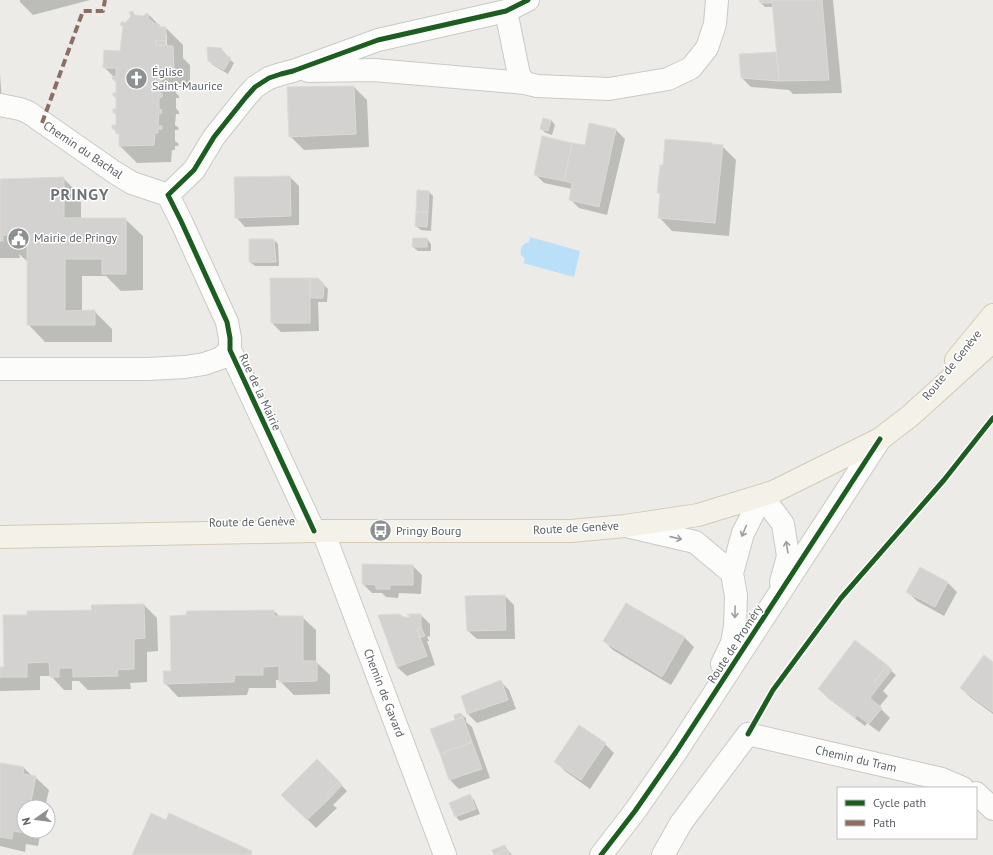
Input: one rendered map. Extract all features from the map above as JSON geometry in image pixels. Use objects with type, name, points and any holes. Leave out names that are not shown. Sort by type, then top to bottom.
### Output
[{"type":"main road","name":"Route de Genève","points":[[910,416],[993,315]]},
{"type":"main road","name":"Route de Genève","points":[[0,537],[318,531],[571,531],[625,526],[698,515],[773,492],[880,440],[910,416],[993,341]]},
{"type":"street","points":[[168,195],[194,170],[214,137],[246,97],[255,87],[270,78],[378,40],[506,11],[528,0]]},
{"type":"street","points":[[293,71],[374,70],[525,83],[537,86],[609,89],[668,79],[690,68],[707,48],[715,24],[717,0]]},
{"type":"street","points":[[506,11],[519,76],[525,83]]},
{"type":"street","name":"Chemin du Bachal","points":[[0,105],[28,112],[132,183],[168,195]]},
{"type":"street","name":"Rue de la Mairie","points":[[168,195],[227,322],[230,338],[230,350],[318,531]]},
{"type":"street","points":[[0,369],[148,369],[185,367],[204,364],[221,358],[230,350]]},
{"type":"street","name":"Route de Proméry","points":[[601,855],[635,811],[676,752],[880,440]]},
{"type":"street","name":"Route de Proméry","points":[[676,752],[724,661],[732,642],[735,626],[736,596],[732,573],[743,532],[762,496],[783,524],[788,556],[777,599]]},
{"type":"street","points":[[625,526],[695,542],[732,573]]},
{"type":"street","name":"Chemin de Gavard","points":[[318,531],[444,855]]},
{"type":"street","name":"Chemin du Tram","points":[[663,855],[681,823],[748,734],[942,779],[961,787]]},
{"type":"street","points":[[977,794],[993,809]]},
{"type":"water","points":[[530,237],[580,251],[574,277],[523,263],[525,259],[521,255],[521,248],[529,242]]},
{"type":"building","points":[[759,0],[772,0],[772,3],[760,3]]},
{"type":"building","points":[[772,0],[822,0],[829,80],[779,81]]},
{"type":"building","name":"Église Saint-Maurice","points":[[133,11],[134,15],[144,16],[146,13],[149,15],[148,18],[155,24],[157,23],[160,25],[159,27],[166,27],[166,41],[156,40],[156,45],[173,46],[174,68],[159,67],[159,78],[162,78],[162,81],[159,81],[159,93],[162,93],[162,97],[159,97],[159,109],[162,110],[161,114],[159,113],[158,126],[162,126],[162,129],[158,129],[158,133],[155,133],[154,145],[119,146],[119,134],[116,134],[116,129],[112,129],[112,125],[116,125],[116,113],[113,113],[113,109],[116,109],[116,96],[113,96],[113,93],[116,93],[116,80],[113,80],[112,77],[116,76],[116,68],[103,68],[104,50],[120,51],[123,26],[120,25],[122,21],[125,23],[131,16],[129,12]]},
{"type":"building","points":[[156,40],[166,41],[165,46],[156,45]]},
{"type":"building","points":[[207,47],[222,48],[222,52],[231,58],[224,70],[208,61]]},
{"type":"building","points":[[776,52],[779,81],[741,78],[739,54]]},
{"type":"building","points":[[354,86],[356,134],[289,137],[287,87]]},
{"type":"building","points":[[543,118],[551,120],[548,131],[540,129]]},
{"type":"building","points":[[589,123],[616,129],[599,207],[569,200],[572,183],[564,181],[572,143],[585,145]]},
{"type":"building","points":[[542,136],[572,143],[564,181],[534,175]]},
{"type":"building","points":[[665,139],[723,145],[715,223],[658,218],[660,193],[657,193],[660,165],[663,165]]},
{"type":"building","points":[[290,176],[291,216],[235,218],[234,177]]},
{"type":"building","points":[[64,177],[64,218],[126,218],[126,274],[102,274],[102,259],[65,259],[65,311],[95,310],[95,325],[27,325],[27,246],[10,246],[10,235],[3,235],[3,241],[0,241],[0,179]]},
{"type":"building","points":[[417,190],[429,191],[428,212],[416,212]]},
{"type":"building","points":[[416,212],[428,212],[427,227],[415,226]]},
{"type":"building","points":[[413,238],[427,238],[427,247],[412,247]]},
{"type":"building","points":[[249,239],[274,239],[276,262],[249,262]]},
{"type":"building","points":[[270,278],[310,278],[310,323],[271,323]]},
{"type":"building","points":[[310,278],[318,278],[324,284],[323,298],[310,298]]},
{"type":"building","points":[[362,564],[413,565],[413,585],[390,585],[390,589],[376,589],[376,585],[362,584]]},
{"type":"building","points":[[920,567],[948,582],[935,607],[906,592]]},
{"type":"building","points":[[505,595],[506,630],[467,631],[465,596]]},
{"type":"building","points":[[626,603],[685,637],[662,677],[603,641]]},
{"type":"building","points":[[144,604],[145,638],[134,639],[134,669],[117,670],[118,676],[73,677],[73,668],[59,668],[59,677],[50,677],[49,662],[27,663],[27,677],[0,677],[0,667],[4,667],[3,615],[27,615],[27,611],[92,610],[91,605]]},
{"type":"building","points":[[274,610],[274,616],[303,616],[303,661],[317,661],[317,681],[279,682],[279,666],[263,667],[263,675],[235,675],[234,682],[164,684],[163,671],[171,671],[170,616],[186,615],[187,611]]},
{"type":"building","points":[[399,614],[404,617],[411,617],[407,614],[421,614],[421,627],[417,629],[427,656],[397,667],[378,615]]},
{"type":"building","points":[[421,627],[425,636],[420,638],[417,629]]},
{"type":"building","points":[[855,640],[887,665],[874,682],[879,686],[870,698],[882,708],[869,724],[857,715],[855,718],[818,689]]},
{"type":"building","points":[[984,655],[993,662],[993,712],[960,688]]},
{"type":"building","points":[[887,665],[892,670],[879,686],[874,682]]},
{"type":"building","points":[[501,680],[508,700],[467,714],[461,696]]},
{"type":"building","points":[[461,713],[463,717],[455,720],[454,715]]},
{"type":"building","points":[[463,717],[472,742],[440,754],[430,729]]},
{"type":"building","points":[[579,725],[606,743],[581,780],[554,762]]},
{"type":"building","points":[[472,742],[482,769],[449,780],[440,754]]},
{"type":"building","points":[[317,759],[339,781],[325,795],[329,799],[307,820],[281,795]]},
{"type":"building","points":[[0,763],[24,767],[23,774],[36,776],[32,799],[16,799],[16,832],[13,831],[12,839],[0,837]]},
{"type":"building","points":[[339,781],[342,785],[329,799],[325,795]]},
{"type":"building","points":[[470,794],[476,809],[455,817],[449,803]]},
{"type":"building","points":[[151,813],[166,820],[169,813],[252,851],[251,855],[132,855]]},
{"type":"building","points":[[505,845],[507,850],[494,855],[492,850]]},
{"type":"building","points":[[507,850],[510,855],[493,855]]},
{"type":"marked path","points":[[42,123],[83,11],[103,11],[105,0]]},
{"type":"cycle path","points":[[314,531],[230,350],[230,338],[227,322],[168,195],[194,170],[214,137],[246,97],[255,87],[269,78],[293,71],[378,40],[506,11],[528,0]]},
{"type":"cycle path","points":[[748,734],[773,690],[841,598],[944,480],[993,418]]},
{"type":"cycle path","points":[[601,855],[635,811],[676,752],[880,439]]},
{"type":"place","name":"Église Saint-Maurice","points":[[137,79]]},
{"type":"place","name":"Mairie de Pringy","points":[[19,238]]},
{"type":"place","name":"Pringy Bourg","points":[[380,531]]},
{"type":"district","name":"PRINGY","points":[[80,194]]}]
